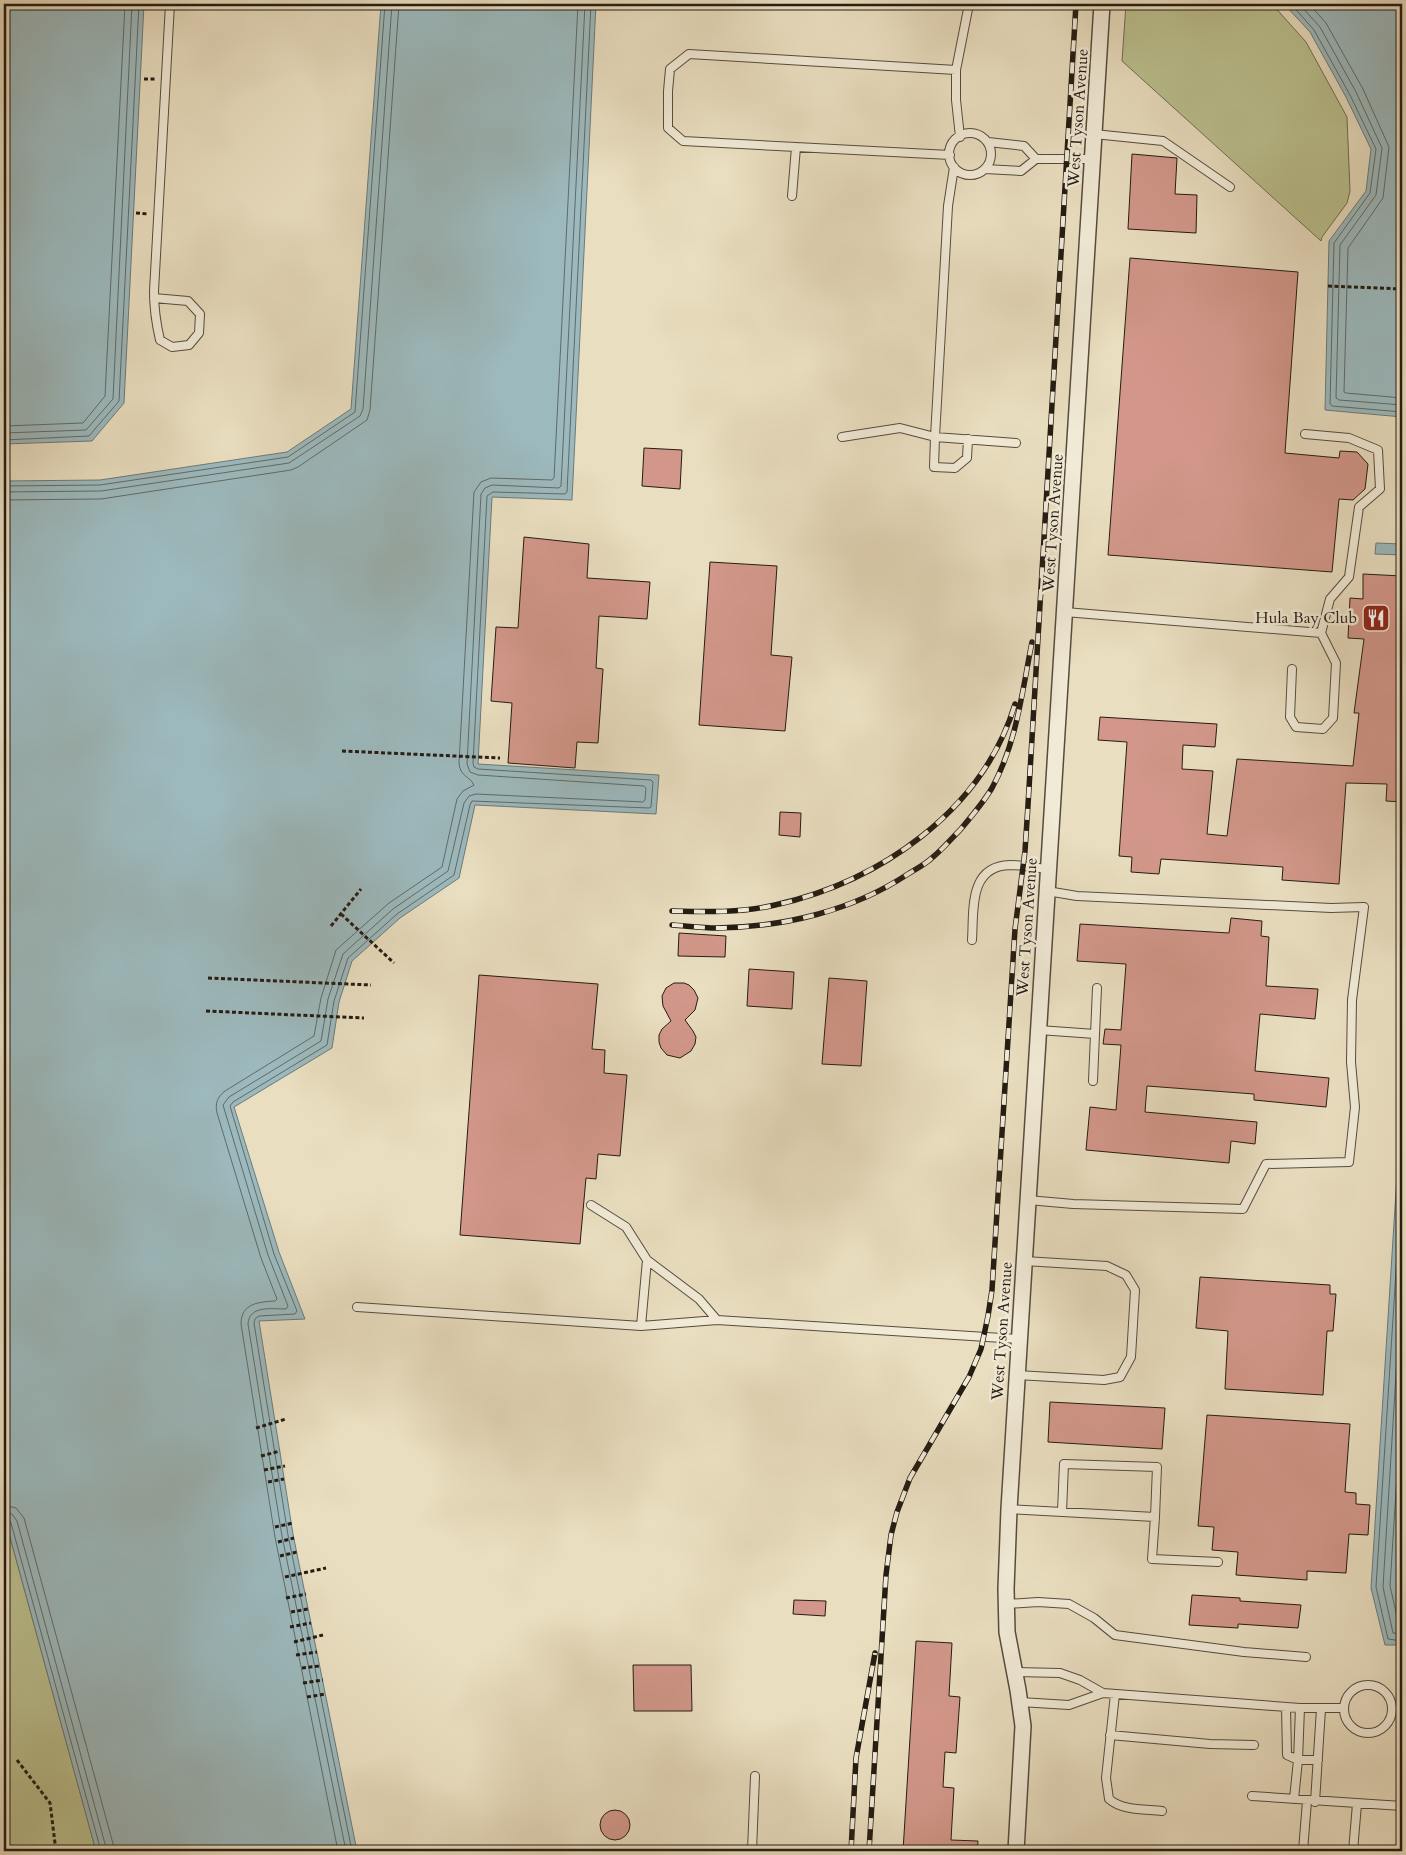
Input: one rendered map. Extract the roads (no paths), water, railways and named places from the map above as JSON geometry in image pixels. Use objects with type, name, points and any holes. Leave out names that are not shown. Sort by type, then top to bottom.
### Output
[{"type":"street","name":"West Tyson Avenue","points":[[1016,1851],[1023,1726],[1008,1632],[1009,1509],[1102,4]]},
{"type":"lane","points":[[154,298],[188,301],[200,314],[199,333],[189,345],[172,348],[160,340],[155,320],[154,298],[170,4]]},
{"type":"lane","points":[[960,136],[956,100],[956,70],[970,4]]},
{"type":"lane","points":[[950,154],[683,141],[668,128],[668,91],[670,69],[689,54],[956,70]]},
{"type":"lane","points":[[968,439],[967,458],[955,468],[934,467],[948,206],[954,167],[950,154],[952,144],[960,136],[970,133],[977,134],[988,142],[1024,146],[1036,159]]},
{"type":"lane","points":[[1094,134],[1163,141],[1230,187]]},
{"type":"lane","points":[[954,167],[963,174],[970,175],[984,169],[990,161],[991,154],[988,142]]},
{"type":"lane","points":[[792,196],[796,147]]},
{"type":"lane","points":[[984,169],[1021,171],[1036,159],[1093,159]]},
{"type":"lane","points":[[842,437],[900,428],[936,437],[1016,443]]},
{"type":"lane","points":[[1292,669],[1290,717],[1296,727],[1323,729],[1334,718],[1336,663],[1321,632],[1330,599],[1349,577],[1358,507],[1380,490],[1378,450],[1350,438],[1305,434]]},
{"type":"lane","points":[[1065,612],[1321,632]]},
{"type":"lane","points":[[972,940],[975,889],[984,874],[995,868],[1009,865],[1048,869]]},
{"type":"lane","points":[[1028,1200],[1073,1204],[1243,1209],[1266,1164],[1349,1162],[1355,1107],[1351,1062],[1352,1000],[1364,907],[1331,908],[1077,896],[1047,892]]},
{"type":"lane","points":[[1093,1082],[1097,988]]},
{"type":"lane","points":[[1038,1030],[1095,1034]]},
{"type":"lane","points":[[590,1205],[626,1226],[648,1260],[699,1299],[717,1320]]},
{"type":"lane","points":[[641,1326],[648,1260]]},
{"type":"lane","points":[[1017,1375],[1104,1380],[1120,1377],[1131,1357],[1135,1290],[1126,1275],[1107,1266],[1024,1260]]},
{"type":"lane","points":[[357,1307],[641,1326],[717,1320],[1019,1339]]},
{"type":"lane","points":[[1062,1512],[1064,1464],[1157,1467],[1152,1558],[1218,1562]]},
{"type":"lane","points":[[1009,1509],[1154,1517]]},
{"type":"lane","points":[[1007,1604],[1038,1602],[1069,1604],[1094,1618],[1115,1635],[1244,1652],[1306,1657]]},
{"type":"lane","points":[[1015,1672],[1060,1673],[1080,1680],[1103,1693]]},
{"type":"lane","points":[[1363,1685],[1379,1688],[1390,1700],[1391,1715],[1387,1722],[1375,1732],[1360,1732],[1348,1722],[1344,1708],[1350,1693],[1363,1685]]},
{"type":"lane","points":[[1020,1702],[1068,1705],[1103,1693],[1300,1708],[1344,1708]]},
{"type":"lane","points":[[1115,1694],[1106,1778],[1109,1799],[1115,1805],[1162,1811]]},
{"type":"lane","points":[[1286,1707],[1287,1755],[1298,1760],[1318,1760]]},
{"type":"lane","points":[[1294,1800],[1300,1708]]},
{"type":"lane","points":[[1315,1802],[1321,1709]]},
{"type":"lane","points":[[1110,1735],[1201,1743],[1254,1745]]},
{"type":"lane","points":[[752,1851],[755,1776]]},
{"type":"lane","points":[[1252,1796],[1315,1802],[1402,1806]]},
{"type":"lane","points":[[1303,1851],[1306,1801]]},
{"type":"lane","points":[[1354,1851],[1357,1804]]},
{"type":"lane","points":[[1401,1851],[1402,1823]]},
{"type":"water","points":[[4,4],[144,4],[124,403],[92,441],[4,444]]},
{"type":"water","points":[[381,4],[596,4],[572,500],[492,497],[478,764],[659,775],[656,814],[475,805],[459,878],[400,918],[352,961],[339,1002],[332,1048],[234,1107],[279,1252],[305,1319],[259,1321],[293,1534],[357,1851],[96,1851],[4,1515],[4,481],[100,480],[287,452],[351,409]]},
{"type":"water","points":[[1284,4],[1402,4],[1402,417],[1325,410],[1329,241],[1366,191],[1371,149],[1346,97],[1310,32]]},
{"type":"water","points":[[1376,543],[1402,544],[1402,555],[1375,554]]},
{"type":"water","points":[[1402,1096],[1402,1645],[1385,1645],[1371,1588]]},
{"type":"railway","points":[[869,1851],[886,1575],[891,1535],[897,1512],[910,1478],[969,1377],[981,1349],[992,1290],[1015,929],[1025,851],[1076,4]]},
{"type":"railway","points":[[672,925],[711,928],[742,927],[792,920],[817,914],[864,898],[927,862],[960,830],[992,788],[1013,735],[1032,642]]},
{"type":"railway","points":[[672,911],[736,911],[775,905],[814,894],[852,879],[888,860],[922,836],[952,809],[979,777],[1000,742],[1015,704]]},
{"type":"railway","points":[[851,1851],[856,1758],[875,1653]]},
{"type":"place","name":"Hula Bay Club","points":[[1376,618]]}]
